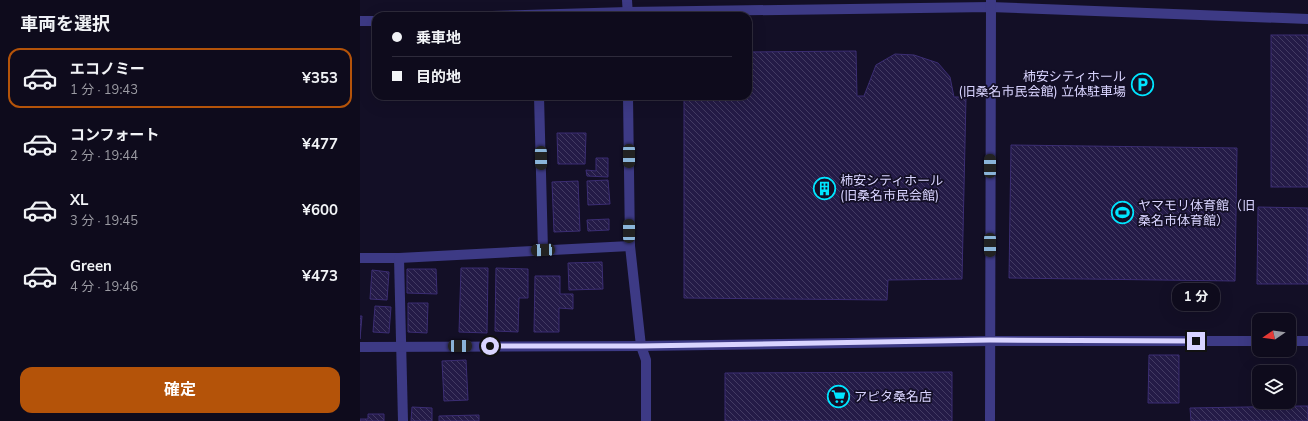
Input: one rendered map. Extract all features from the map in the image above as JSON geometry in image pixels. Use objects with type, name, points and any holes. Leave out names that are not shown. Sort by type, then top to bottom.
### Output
[{"type":"street","points":[[628,0],[628,12]]},
{"type":"street","points":[[694,12],[990,3],[1308,18]]},
{"type":"street","points":[[990,3],[990,421]]},
{"type":"street","points":[[360,21],[372,21]]},
{"type":"street","points":[[539,100],[543,250]]},
{"type":"street","points":[[628,100],[630,246],[641,346],[646,360],[646,421]]},
{"type":"street","points":[[360,258],[399,258],[630,246]]},
{"type":"street","points":[[399,258],[403,421]]},
{"type":"street","points":[[360,348],[400,346],[641,346],[990,340],[1252,341]]},
{"type":"street","points":[[1296,341],[1308,341]]},
{"type":"building","points":[[1271,35],[1308,35],[1308,187],[1271,187]]},
{"type":"building","name":"柿安シティホール (旧桑名市民会館)","points":[[856,51],[857,96],[864,96],[876,65],[895,54],[914,55],[938,63],[950,77],[954,97],[966,97],[962,279],[888,280],[887,300],[684,298],[684,100],[752,100],[752,52]]},
{"type":"building","points":[[557,133],[586,133],[585,164],[558,164]]},
{"type":"building","name":"ヤマモリ体育館（旧 桑名市体育館）","points":[[1011,145],[1237,148],[1235,281],[1009,278]]},
{"type":"building","points":[[596,158],[608,158],[608,177],[587,176],[586,170],[596,171]]},
{"type":"building","points":[[608,180],[610,204],[588,205],[587,181]]},
{"type":"building","points":[[578,181],[580,231],[554,232],[552,182]]},
{"type":"building","points":[[1258,207],[1308,208],[1308,284],[1257,284]]},
{"type":"building","points":[[609,219],[609,230],[588,231],[587,220]]},
{"type":"building","points":[[602,262],[603,289],[569,290],[568,263]]},
{"type":"building","points":[[461,268],[488,268],[487,333],[459,332]]},
{"type":"building","points":[[496,268],[528,269],[528,298],[519,298],[518,332],[495,331]]},
{"type":"building","points":[[407,269],[436,269],[437,294],[407,293]]},
{"type":"building","points":[[372,270],[389,272],[387,300],[370,299]]},
{"type":"building","points":[[535,276],[560,276],[560,294],[573,294],[573,309],[559,308],[559,332],[534,332]]},
{"type":"building","points":[[408,303],[428,303],[427,333],[408,332]]},
{"type":"building","points":[[375,306],[391,307],[389,333],[373,332]]},
{"type":"building","points":[[360,316],[362,316],[360,339]]},
{"type":"building","points":[[1149,355],[1179,355],[1179,403],[1148,403]]},
{"type":"building","points":[[466,360],[468,400],[444,401],[442,361]]},
{"type":"building","name":"アピタ桑名店","points":[[952,372],[952,421],[725,421],[725,373]]},
{"type":"building","points":[[1296,406],[1308,406],[1308,421],[1191,421],[1190,408],[1252,407],[1252,409],[1296,409]]},
{"type":"building","points":[[412,407],[432,408],[432,421],[411,421]]},
{"type":"building","points":[[368,414],[384,414],[384,421],[360,421],[360,419],[368,419]]},
{"type":"building","points":[[479,415],[479,421],[439,421],[439,416]]},
{"type":"place","name":"柿安シティホール (旧桑名市民会館) 立体駐車場","points":[[1142,84]]},
{"type":"place","name":"柿安シティホール (旧桑名市民会館)","points":[[824,188]]},
{"type":"place","name":"ヤマモリ体育館（旧 桑名市体育館）","points":[[1123,213]]},
{"type":"place","name":"アピタ桑名店","points":[[838,397]]},
{"type":"route","points":[[490,346],[641,346],[990,340],[1196,341]]}]
